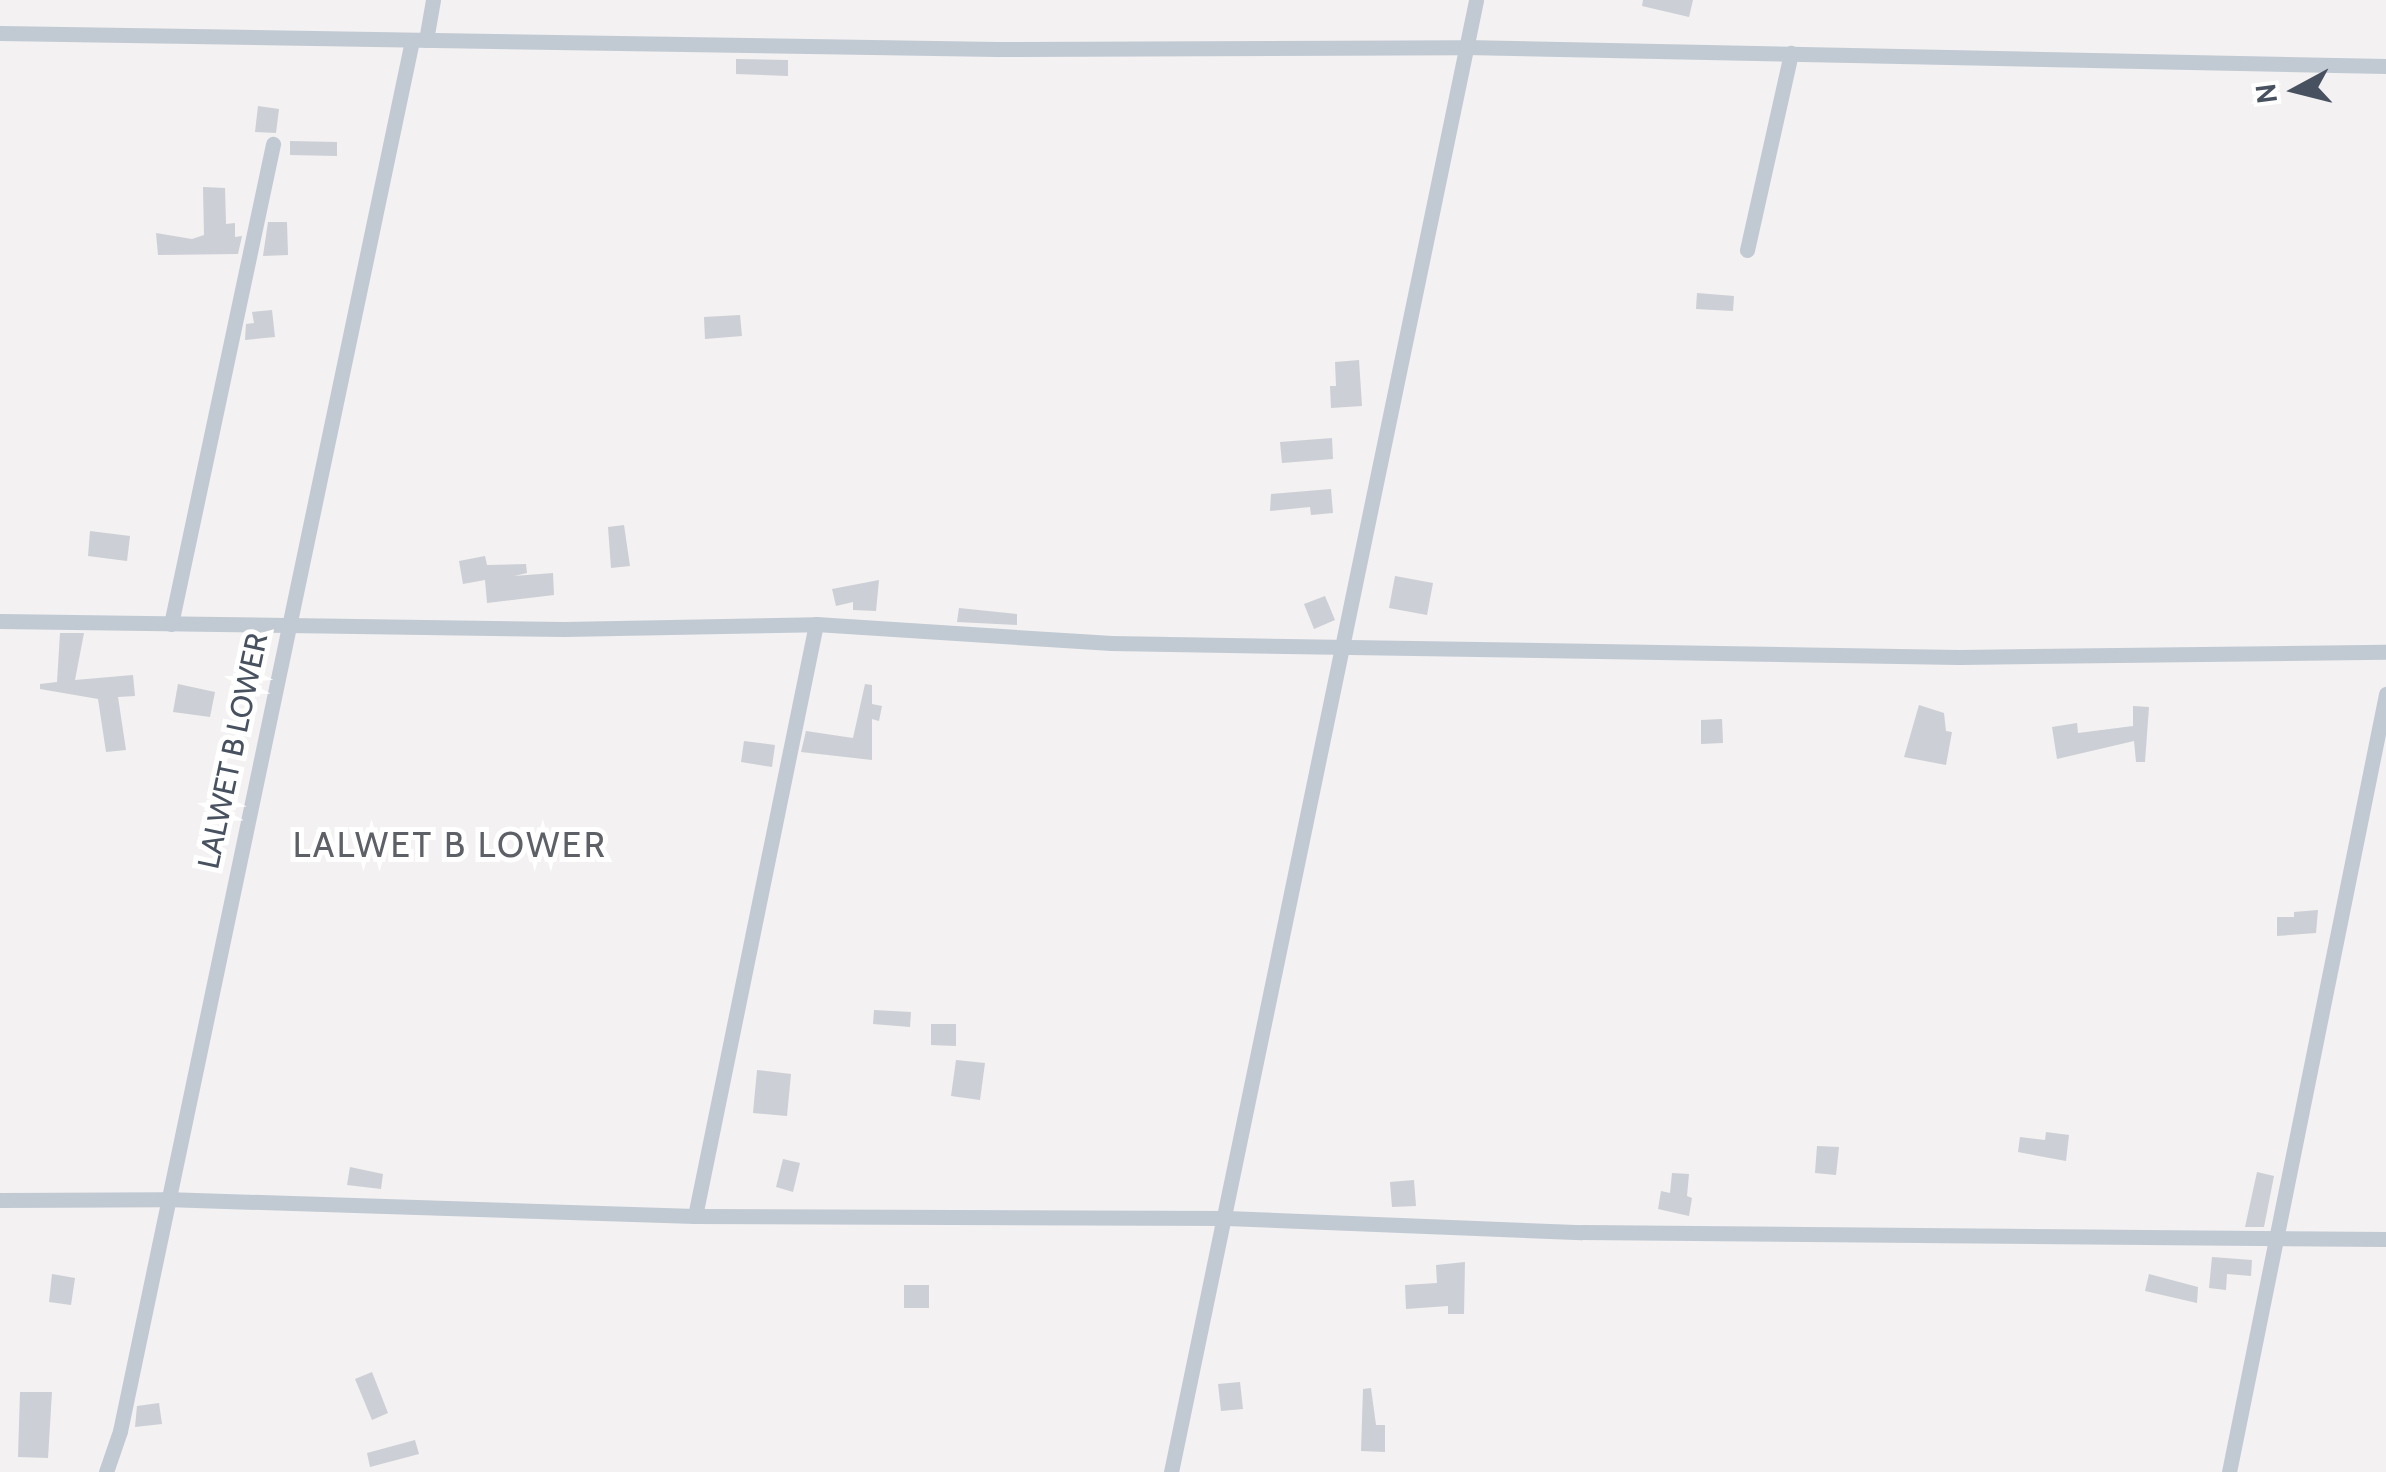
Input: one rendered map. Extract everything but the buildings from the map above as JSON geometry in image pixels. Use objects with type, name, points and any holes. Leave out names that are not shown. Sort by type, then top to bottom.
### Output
[{"type":"street","name":"LALWET B LOWER","points":[[106,1472],[120,1431],[288,624],[419,41],[433,0]]},
{"type":"street","points":[[1171,1472],[1476,0]]},
{"type":"street","points":[[0,33],[997,49],[1465,47],[2386,66]]},
{"type":"street","points":[[1747,250],[1791,54]]},
{"type":"street","points":[[171,624],[273,144]]},
{"type":"street","points":[[0,622],[564,629],[816,624],[1111,643],[1959,657],[2386,652]]},
{"type":"street","points":[[695,1216],[816,624]]},
{"type":"street","points":[[2230,1472],[2386,694]]},
{"type":"street","points":[[0,1200],[166,1199],[695,1216],[1226,1218],[1582,1232],[2386,1239]]},
{"type":"district","name":"LALWET B LOWER","points":[[450,845]]}]
